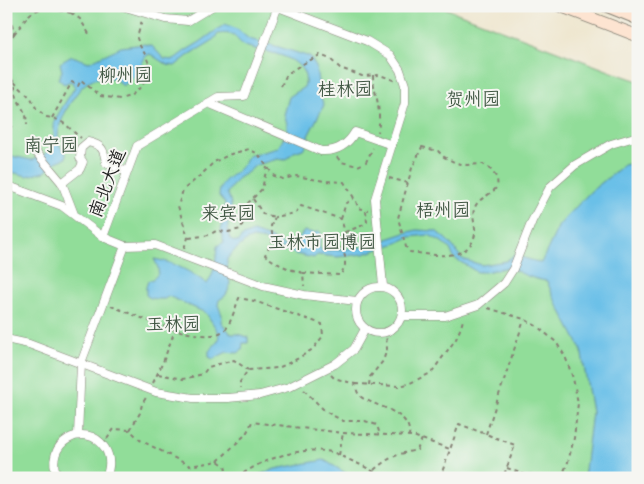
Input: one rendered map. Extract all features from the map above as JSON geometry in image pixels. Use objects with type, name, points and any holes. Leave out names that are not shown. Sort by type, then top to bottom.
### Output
[{"type":"main road","points":[[560,6],[638,36]]},
{"type":"main road","points":[[606,6],[638,19]]},
{"type":"street","points":[[122,6],[165,19],[188,21],[213,6]]},
{"type":"street","points":[[276,7],[367,41],[390,55],[400,70],[405,85],[405,103],[375,199],[383,286]]},
{"type":"street","name":"南北大道","points":[[125,246],[102,237],[137,146],[218,97],[244,96],[276,7]]},
{"type":"street","points":[[208,103],[321,151],[330,151],[341,147],[351,139],[355,132],[392,145]]},
{"type":"street","points":[[402,316],[445,316],[478,305],[504,283],[513,269],[532,221],[550,187],[575,166],[611,144],[638,136]]},
{"type":"street","points":[[62,183],[80,169],[83,162],[80,158],[81,148],[88,142],[97,144],[104,151],[106,162],[127,172]]},
{"type":"street","points":[[31,146],[62,183],[74,215]]},
{"type":"street","points":[[6,185],[62,206],[102,237]]},
{"type":"street","points":[[78,435],[82,364],[125,246],[155,245],[263,286],[304,295],[357,301]]},
{"type":"street","points":[[383,286],[397,294],[403,308],[402,316],[393,329],[379,334],[365,328],[360,323],[355,309],[361,294],[367,289],[383,286]]},
{"type":"street","points":[[6,339],[29,344],[156,392],[193,398],[240,397],[290,387],[336,364],[354,349],[365,328]]},
{"type":"street","points":[[58,478],[54,470],[56,451],[61,443],[78,435],[96,439],[102,444],[110,460],[106,478]]},
{"type":"path","points":[[71,13],[73,6]]},
{"type":"path","points":[[6,45],[29,15],[36,10],[50,8],[71,13],[80,19],[91,37]]},
{"type":"path","points":[[52,118],[72,82],[78,86],[81,80],[100,96],[120,99],[130,96],[137,91],[147,78],[150,67],[137,38],[145,13]]},
{"type":"path","points":[[6,19],[12,25],[14,34]]},
{"type":"path","points":[[281,86],[286,74],[320,56],[330,59],[340,68],[362,76],[380,75],[405,85]]},
{"type":"path","points":[[6,72],[31,98],[36,108],[46,118],[52,118],[70,127],[79,137],[88,142]]},
{"type":"path","points":[[14,82],[17,98],[26,115],[27,125]]},
{"type":"path","points":[[6,121],[12,127]]},
{"type":"path","points":[[422,147],[438,151],[444,157],[456,163],[483,164],[497,178],[497,186],[475,206],[472,216],[474,238],[469,246],[458,254],[452,255],[410,252],[406,247],[398,218],[408,183],[412,168],[422,147]]},
{"type":"path","points":[[182,255],[188,238],[178,206],[184,190],[214,162],[249,148],[258,154],[274,176],[283,179],[296,176],[344,182],[358,208],[366,210],[376,208]]},
{"type":"path","points":[[188,238],[209,235],[216,231],[228,232],[241,229],[248,203],[262,189],[267,167]]},
{"type":"path","points":[[382,176],[408,183]]},
{"type":"path","points":[[275,217],[271,226],[273,240],[265,255],[283,268],[303,273],[341,275],[345,265],[342,243],[345,232],[341,219],[346,203],[354,198]]},
{"type":"path","points":[[252,199],[263,214],[275,217],[296,213],[301,206],[341,219]]},
{"type":"path","points":[[345,232],[367,222],[366,210]]},
{"type":"path","points":[[303,273],[304,295]]},
{"type":"path","points":[[104,303],[175,329],[212,336],[226,328],[239,298],[254,301],[322,324],[323,336],[313,349],[278,368],[248,370],[234,360],[208,367],[203,374],[183,379],[158,374]]},
{"type":"path","points":[[478,305],[524,319],[538,327],[556,342],[565,356],[573,378],[578,403],[574,438],[568,462],[561,478]]},
{"type":"path","points":[[325,370],[334,378],[355,384],[399,386],[408,384],[431,373],[456,339],[461,327],[464,310]]},
{"type":"path","points":[[486,434],[524,319]]},
{"type":"path","points":[[130,430],[158,374],[175,329]]},
{"type":"path","points":[[369,385],[370,376],[383,361],[387,349],[386,332]]},
{"type":"path","points":[[240,397],[240,382],[248,370]]},
{"type":"path","points":[[297,383],[325,411],[343,421],[365,421],[377,425],[380,435]]},
{"type":"path","points":[[355,384],[359,395],[363,398],[404,419],[410,430],[409,436]]},
{"type":"path","points":[[102,444],[114,429],[130,430],[140,440],[190,466],[218,461],[246,434],[252,422],[343,433],[409,436],[450,449]]},
{"type":"path","points":[[440,478],[459,424],[515,445],[503,478]]},
{"type":"path","points":[[339,455],[343,433]]},
{"type":"path","points":[[374,471],[386,460],[399,454],[417,450],[422,439]]},
{"type":"path","points":[[237,478],[244,472],[268,460],[303,450],[332,452],[374,471],[383,478]]},
{"type":"path","points":[[218,461],[225,466],[228,478]]},
{"type":"path","points":[[507,468],[534,478]]},
{"type":"green space","name":"玉林市园博园","points":[[6,6],[439,6],[638,81],[638,478],[6,478]]},
{"type":"water","points":[[225,24],[237,29],[249,39],[310,57],[316,67],[320,96],[324,105],[303,149],[294,152],[285,160],[278,159],[256,165],[238,178],[227,193],[231,207],[228,230],[232,241],[239,242],[241,237],[253,232],[270,238],[284,246],[293,246],[304,231],[315,233],[319,231],[321,233],[319,246],[322,251],[363,247],[417,230],[436,231],[448,241],[462,259],[482,265],[506,261],[514,255],[541,263],[559,225],[590,192],[624,165],[638,162],[638,478],[584,478],[592,412],[581,349],[547,281],[527,276],[509,267],[477,272],[454,258],[450,249],[429,235],[410,237],[364,254],[338,257],[317,255],[314,258],[295,254],[274,246],[265,240],[253,238],[246,241],[227,259],[230,283],[228,291],[219,300],[218,305],[222,315],[221,322],[231,334],[248,337],[248,343],[243,343],[242,350],[238,353],[227,352],[213,359],[209,357],[209,351],[218,341],[219,333],[206,313],[168,296],[165,299],[158,299],[150,298],[146,295],[148,281],[155,277],[158,272],[154,259],[182,268],[207,284],[216,261],[217,246],[224,242],[221,231],[225,203],[219,196],[221,186],[242,166],[248,156],[278,148],[287,129],[284,115],[289,97],[304,87],[305,77],[302,69],[289,59],[248,47],[233,35],[225,33],[218,34],[212,41],[175,66],[167,65],[150,54],[146,56],[135,76],[123,86],[114,78],[99,78],[91,80],[79,91],[67,109],[59,128],[59,144],[66,153],[66,158],[56,162],[45,172],[27,176],[6,169],[6,155],[32,160],[47,153],[54,144],[54,122],[75,87],[71,81],[64,84],[58,79],[62,71],[60,63],[72,56],[89,62],[121,47],[144,44],[152,46],[164,59],[173,60]]},
{"type":"water","points":[[324,460],[354,478],[252,478],[275,469]]},
{"type":"park label","name":"柳州园","points":[[125,75]]},
{"type":"park label","name":"桂林园","points":[[345,89]]},
{"type":"park label","name":"贺州园","points":[[473,99]]},
{"type":"park label","name":"南宁园","points":[[51,145]]},
{"type":"park label","name":"梧州园","points":[[443,210]]},
{"type":"park label","name":"来宾园","points":[[228,213]]},
{"type":"park label","name":"玉林园","points":[[173,324]]}]
